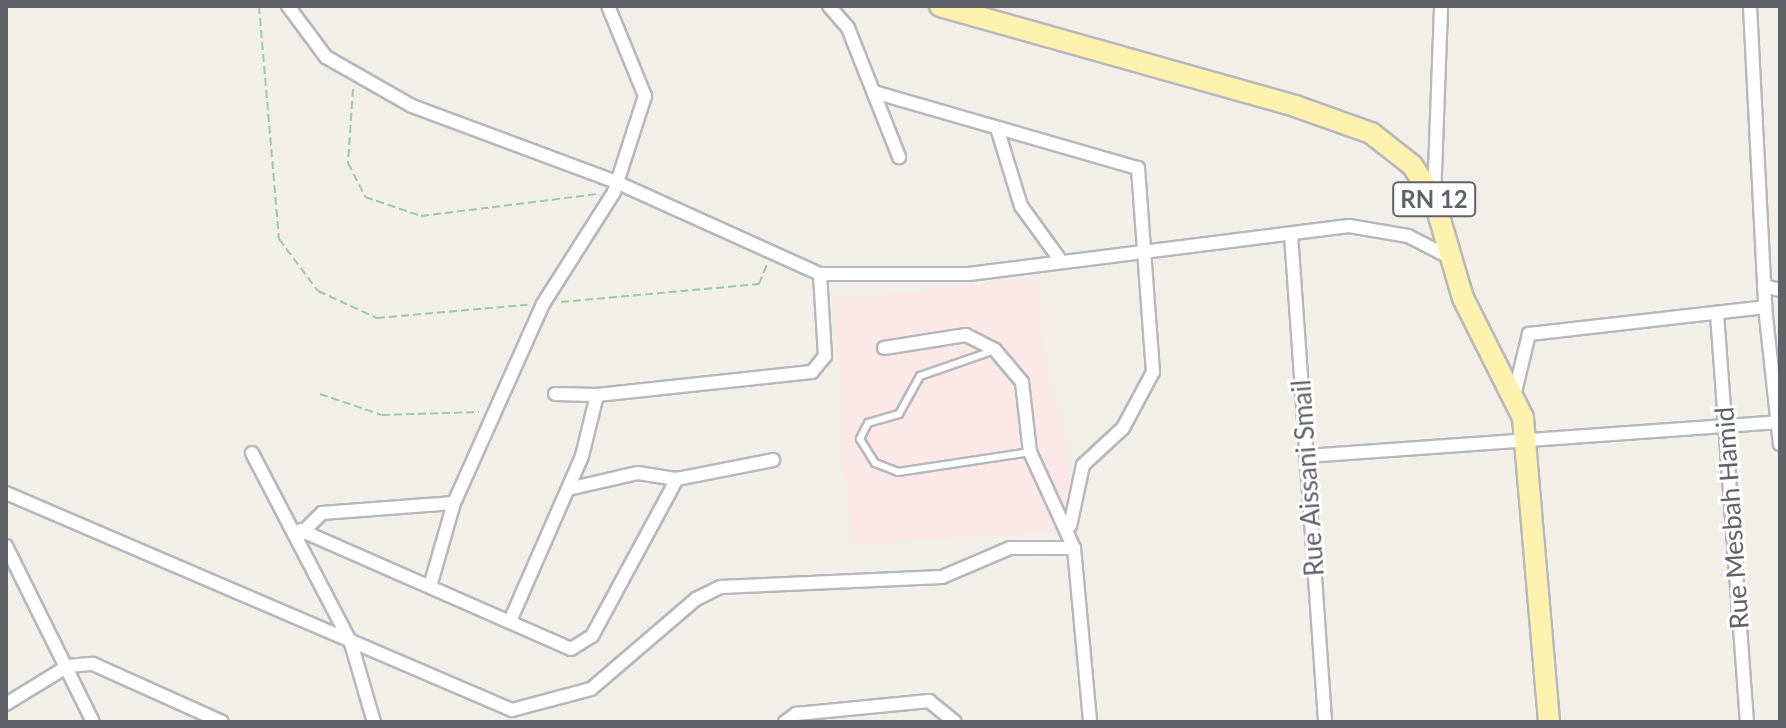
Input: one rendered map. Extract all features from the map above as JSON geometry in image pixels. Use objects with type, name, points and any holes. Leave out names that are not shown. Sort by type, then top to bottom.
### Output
[{"type":"main road","name":"RN 12","points":[[940,6],[989,25],[1123,53],[1371,133],[1412,165],[1434,199],[1463,298],[1514,396],[1527,445],[1549,722]]},
{"type":"street","points":[[288,6],[326,57],[358,70],[412,106],[820,274],[969,274],[1141,249],[1349,226],[1408,236],[1451,258]]},
{"type":"street","points":[[431,583],[454,503],[543,304],[615,187],[645,96],[608,6]]},
{"type":"street","points":[[829,6],[848,28],[899,157]]},
{"type":"street","points":[[1434,199],[1441,6]]},
{"type":"street","points":[[1750,6],[1765,307],[1780,444]]},
{"type":"street","points":[[874,92],[1138,168],[1141,249],[1153,372],[1123,428],[1083,465],[1070,526]]},
{"type":"street","points":[[997,128],[1021,206],[1061,261]]},
{"type":"street","name":"Rue Aissani Smail","points":[[1291,234],[1325,722]]},
{"type":"street","points":[[555,394],[597,395],[812,372],[825,356],[820,274]]},
{"type":"street","points":[[1764,286],[1780,290]]},
{"type":"street","points":[[1514,396],[1529,334],[1765,307]]},
{"type":"street","name":"Rue Mesbah Hamid","points":[[1717,314],[1747,722]]},
{"type":"street","points":[[884,348],[966,335],[995,350],[1022,382],[1030,452],[1070,526],[1090,722]]},
{"type":"street","points":[[510,621],[568,489],[597,395]]},
{"type":"street","points":[[1306,456],[1527,445],[1779,422]]},
{"type":"street","points":[[252,453],[298,549],[351,643],[374,722]]},
{"type":"street","points":[[568,489],[638,473],[677,479],[773,460]]},
{"type":"street","points":[[300,530],[431,583],[563,648],[587,643],[677,479]]},
{"type":"street","points":[[6,493],[351,643],[519,710],[602,683],[696,599],[721,587],[942,577],[1010,548],[1074,548]]},
{"type":"street","points":[[298,549],[300,530],[322,513],[454,503]]},
{"type":"street","points":[[6,546],[68,666],[93,722]]},
{"type":"street","points":[[6,704],[68,666],[112,670],[222,722]]},
{"type":"street","points":[[785,722],[796,714],[929,701],[955,722]]},
{"type":"lane","points":[[995,350],[920,376],[899,414],[868,423],[860,439],[875,463],[898,472],[1030,452]]},
{"type":"path","points":[[259,6],[279,239],[318,291],[377,318],[543,304],[759,284],[768,251]]},
{"type":"path","points":[[358,70],[348,163],[365,197],[421,216],[615,187]]},
{"type":"path","points":[[320,394],[382,415],[496,411]]},
{"type":"shaded area","points":[[1040,277],[1042,353],[1067,441],[1074,530],[851,545],[834,300]]}]
